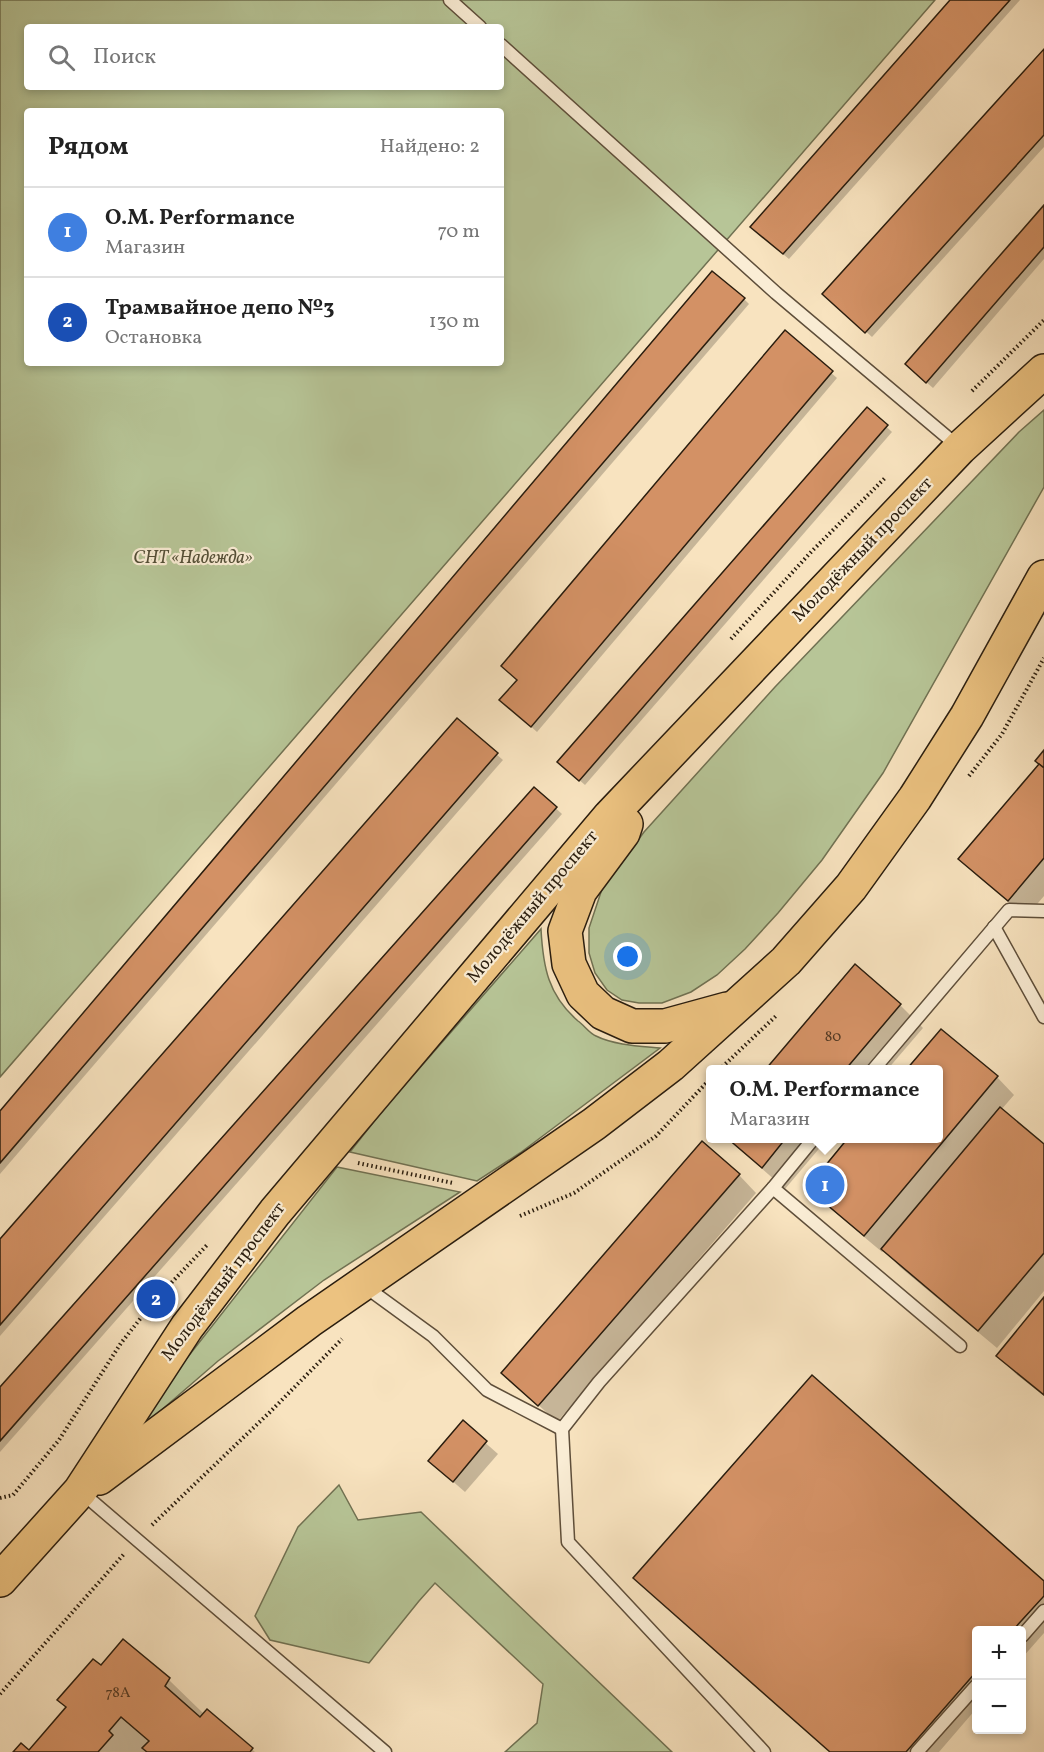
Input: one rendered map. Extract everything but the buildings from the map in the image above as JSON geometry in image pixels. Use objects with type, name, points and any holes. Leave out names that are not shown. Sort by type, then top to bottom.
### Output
[{"type":"main road","name":"Молодёжный проспект","points":[[2,1575],[80,1491],[187,1326],[275,1212],[639,783],[960,448],[1044,371]]},
{"type":"main road","name":"Молодёжный проспект","points":[[80,1491],[309,1321],[594,1124],[671,1065],[786,961],[851,887],[915,798],[967,716],[1044,577]]},
{"type":"main road","points":[[639,783],[623,833],[580,891],[565,931],[569,964],[583,993],[603,1013],[632,1026],[665,1026],[735,1007]]},
{"type":"lane","points":[[450,0],[477,24]]},
{"type":"lane","points":[[504,48],[776,293],[960,448]]},
{"type":"lane","points":[[877,1065],[1009,910],[1044,911]]},
{"type":"lane","points":[[994,927],[1044,1017]]},
{"type":"lane","points":[[764,1752],[568,1542],[562,1429],[599,1382],[810,1143]]},
{"type":"lane","points":[[772,1188],[960,1346]]},
{"type":"lane","points":[[361,1284],[433,1336],[487,1390],[562,1429]]},
{"type":"lane","points":[[80,1491],[385,1752]]},
{"type":"lane","points":[[1026,1631],[1044,1611]]},
{"type":"lane","points":[[917,1752],[972,1690]]},
{"type":"path","points":[[354,1162],[457,1184]]},
{"type":"path","points":[[0,1694],[137,1540]]},
{"type":"green space","name":"СНТ «Надежда»","points":[[0,0],[935,0],[0,1077]]},
{"type":"green space","points":[[1044,410],[1044,487],[883,773],[822,860],[745,949],[717,975],[691,992],[662,1003],[639,1003],[622,1000],[607,990],[595,973],[589,953],[589,928],[602,889],[644,832],[775,687],[1019,432]]},
{"type":"green space","points":[[541,929],[543,956],[549,980],[568,1011],[591,1033],[603,1039],[627,1045],[660,1048],[520,1153],[477,1181],[350,1152],[383,1110]]},
{"type":"green space","points":[[337,1167],[460,1192],[324,1280],[218,1361],[121,1445],[176,1372]]},
{"type":"green space","points":[[339,1485],[358,1520],[421,1512],[672,1752],[505,1752],[537,1723],[543,1684],[435,1583],[369,1663],[270,1640],[255,1616],[298,1527]]},
{"type":"place","name":"O.M. Performance","points":[[825,1185]]},
{"type":"place","name":"Трамвайное депо №3","points":[[156,1299]]}]
